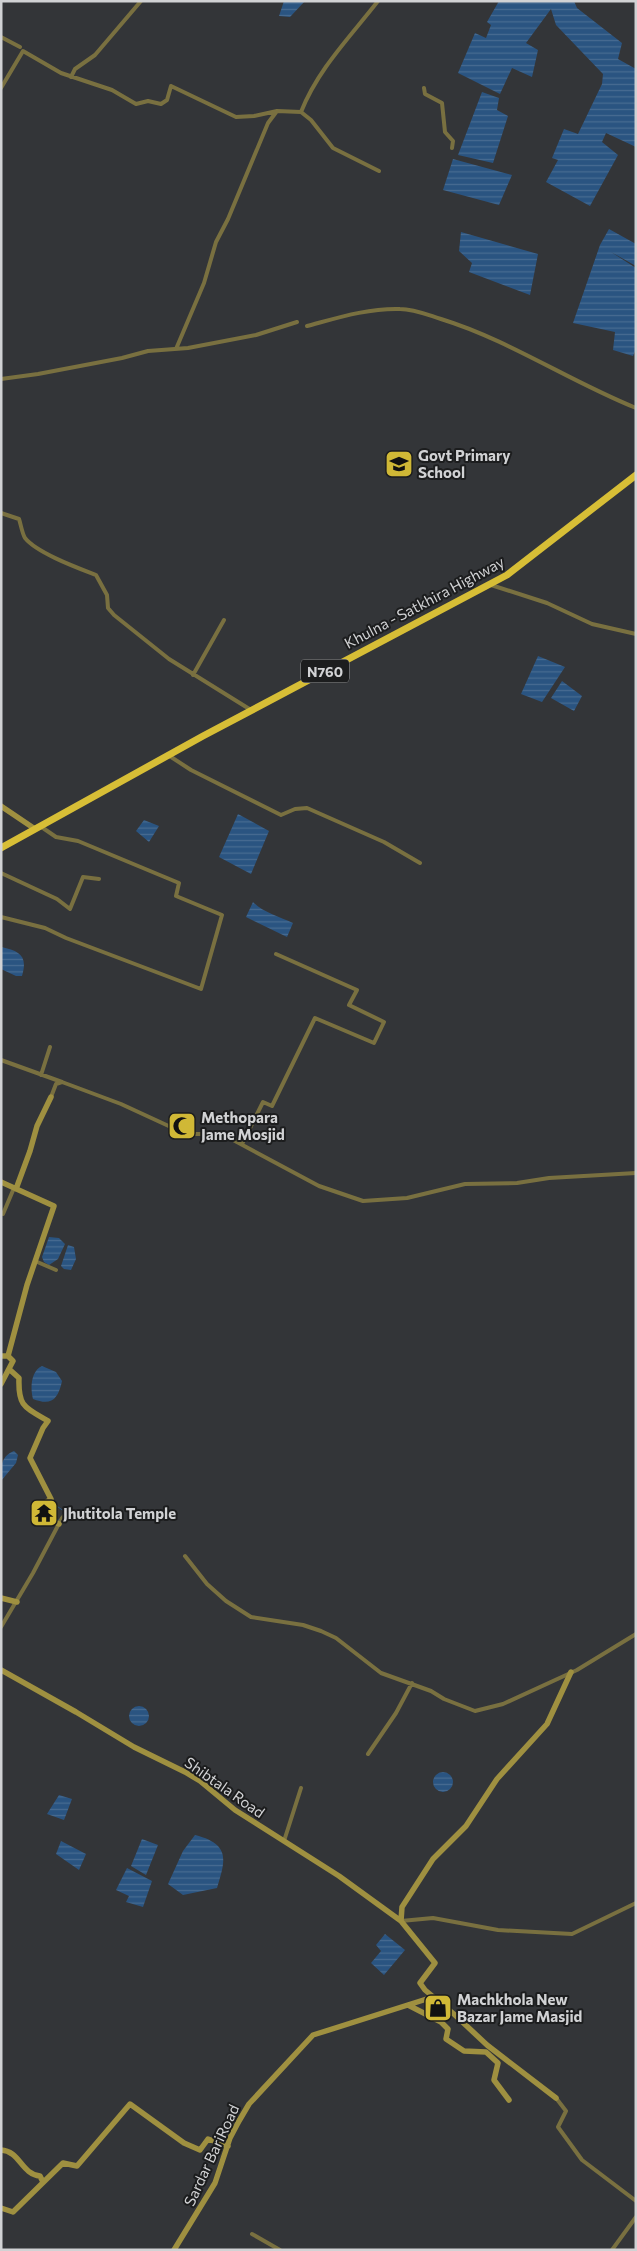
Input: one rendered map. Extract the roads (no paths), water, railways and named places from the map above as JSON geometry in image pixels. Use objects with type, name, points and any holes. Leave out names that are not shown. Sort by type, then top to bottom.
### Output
[{"type":"highway","name":"Khulna - Satkhira Highway","points":[[1,848],[251,710],[507,575],[636,475]]},
{"type":"street","points":[[71,77],[75,69],[96,55],[141,1]]},
{"type":"street","points":[[301,112],[309,92],[336,51],[346,43],[378,1]]},
{"type":"street","points":[[1,37],[20,47]]},
{"type":"street","points":[[1,88],[23,51],[71,77],[112,90],[136,104],[148,101],[161,104],[167,100],[171,86],[236,117],[254,116],[277,111],[301,112],[311,120],[333,148],[379,171]]},
{"type":"street","points":[[424,88],[425,94],[439,100],[443,105],[445,132],[453,141],[452,148]]},
{"type":"street","points":[[176,348],[204,283],[216,242],[228,219],[268,123],[277,111]]},
{"type":"street","points":[[307,326],[355,313],[412,309],[472,330],[524,353],[594,390],[636,408]]},
{"type":"street","points":[[1,379],[122,358],[148,351],[256,335],[297,322]]},
{"type":"street","points":[[1,513],[19,519],[24,537],[35,547],[75,568],[96,575],[107,594],[108,608],[114,615],[169,659],[251,710]]},
{"type":"street","points":[[488,584],[547,603],[592,624],[636,634]]},
{"type":"street","points":[[193,675],[224,620]]},
{"type":"street","points":[[168,755],[192,770],[281,815],[295,809],[307,808],[384,842],[420,863]]},
{"type":"street","points":[[1,806],[56,837],[78,841],[179,883],[176,896],[222,916],[201,989],[66,938],[45,928],[1,917]]},
{"type":"street","points":[[1,873],[57,900],[70,909],[83,877],[99,879]]},
{"type":"street","points":[[242,1144],[263,1102],[272,1106],[315,1018],[374,1043],[384,1022],[349,1005],[356,990],[276,954]]},
{"type":"street","points":[[41,1074],[50,1047]]},
{"type":"street","points":[[1,1060],[122,1104],[186,1134],[217,1133],[242,1144],[319,1186],[363,1201],[407,1198],[465,1184],[517,1183],[558,1178],[636,1173]]},
{"type":"street","points":[[3,1214],[30,1151],[37,1126],[56,1084],[62,1082]]},
{"type":"street","points":[[163,1131],[166,1125]]},
{"type":"street","points":[[1,1182],[54,1206],[4,1356],[13,1361],[1,1384]]},
{"type":"street","points":[[35,1261],[56,1270]]},
{"type":"street","points":[[10,1369],[19,1378],[19,1397],[27,1408],[48,1421],[33,1448],[30,1458],[51,1498],[37,1508],[38,1514],[59,1524]]},
{"type":"street","points":[[1,1627],[17,1602],[59,1524],[69,1510]]},
{"type":"street","points":[[185,1556],[207,1584],[226,1600],[251,1616],[303,1625],[320,1631],[336,1638],[381,1673],[412,1683],[475,1711],[503,1704],[571,1672],[606,1654],[636,1634]]},
{"type":"street","points":[[1,1598],[17,1602]]},
{"type":"street","name":"Shibtala Road","points":[[1,1670],[134,1747],[185,1772],[235,1810],[339,1876],[401,1921],[435,1963],[420,1983],[487,2045],[556,2098]]},
{"type":"street","points":[[571,1672],[548,1724],[497,1779],[466,1826],[433,1859],[402,1907],[401,1921],[433,1918],[498,1930],[572,1934],[636,1903]]},
{"type":"street","points":[[368,1754],[396,1713],[412,1683]]},
{"type":"street","points":[[284,1841],[300,1788]]},
{"type":"street","name":"Sardar BariRoad","points":[[174,2250],[215,2183],[238,2121],[249,2104],[312,2035],[433,1997]]},
{"type":"street","points":[[408,2004],[441,2022],[448,2029],[446,2039],[464,2051],[486,2052],[498,2063],[494,2080],[509,2100]]},
{"type":"street","points":[[556,2098],[566,2110],[558,2126],[582,2160],[636,2201]]},
{"type":"street","points":[[1,2208],[13,2212],[63,2163],[77,2166],[130,2104],[161,2124],[184,2143],[200,2150],[208,2139],[228,2146]]},
{"type":"street","points":[[1,2150],[13,2153],[30,2174],[40,2176],[43,2182]]},
{"type":"street","points":[[612,2250],[636,2217]]},
{"type":"street","points":[[252,2234],[280,2250]]},
{"type":"water","points":[[284,1],[305,1],[290,17],[279,16]]},
{"type":"water","points":[[499,1],[574,1],[577,8],[622,43],[618,59],[636,69],[636,147],[606,133],[602,142],[618,155],[590,206],[546,182],[558,160],[552,158],[564,129],[578,134],[602,84],[603,74],[556,25],[551,9],[526,43],[538,50],[532,77],[512,68],[500,94],[458,73],[475,33],[486,38],[491,25],[487,22]]},
{"type":"water","points":[[482,92],[499,98],[497,110],[508,116],[493,163],[458,155]]},
{"type":"water","points":[[453,159],[512,175],[499,205],[443,190]]},
{"type":"water","points":[[609,229],[636,244],[636,266],[611,252],[636,268],[636,349],[633,356],[613,350],[615,332],[573,323],[600,245]]},
{"type":"water","points":[[461,232],[538,254],[530,295],[469,272],[472,263],[459,251]]},
{"type":"water","points":[[538,656],[565,667],[542,702],[521,694]]},
{"type":"water","points":[[562,681],[582,696],[574,711],[551,698]]},
{"type":"water","points":[[238,814],[269,831],[251,874],[219,857]]},
{"type":"water","points":[[144,820],[159,826],[149,842],[136,831]]},
{"type":"water","points":[[253,902],[266,911],[293,923],[287,937],[246,917]]},
{"type":"water","points":[[1,947],[13,950],[21,956],[24,964],[22,976],[16,976],[1,969]]},
{"type":"water","points":[[49,1237],[59,1238],[65,1244],[58,1259],[49,1265],[44,1262],[42,1257]]},
{"type":"water","points":[[68,1245],[74,1247],[76,1259],[71,1270],[64,1269],[61,1266]]},
{"type":"water","points":[[42,1366],[56,1372],[62,1381],[56,1397],[45,1402],[33,1399],[32,1395],[34,1376],[38,1368]]},
{"type":"water","points":[[14,1451],[18,1455],[16,1463],[1,1481],[1,1467],[4,1459],[9,1453]]},
{"type":"water","points":[[139,1706],[146,1709],[149,1716],[146,1723],[139,1726],[132,1723],[129,1716],[132,1709]]},
{"type":"water","points":[[443,1772],[450,1775],[453,1782],[450,1789],[443,1792],[436,1789],[433,1782],[436,1775]]},
{"type":"water","points":[[59,1795],[72,1799],[64,1820],[47,1814]]},
{"type":"water","points":[[195,1835],[214,1843],[220,1848],[223,1861],[222,1869],[217,1888],[183,1895],[168,1884],[183,1851]]},
{"type":"water","points":[[142,1839],[158,1845],[146,1875],[131,1866]]},
{"type":"water","points":[[61,1841],[86,1854],[79,1870],[56,1854]]},
{"type":"water","points":[[127,1868],[152,1881],[143,1907],[126,1902],[129,1896],[116,1890]]},
{"type":"water","points":[[385,1934],[405,1950],[384,1975],[371,1963],[381,1951],[376,1945]]},
{"type":"waterway","points":[[60,1521],[50,1514],[54,1504],[65,1512]]},
{"type":"place","name":"Govt Primary School","points":[[399,464]]},
{"type":"place","name":"Methopara Jame Mosjid","points":[[182,1126]]},
{"type":"place","name":"Jhutitola Temple","points":[[44,1513]]},
{"type":"place","name":"Machkhola New Bazar Jame Masjid","points":[[438,2008]]}]
